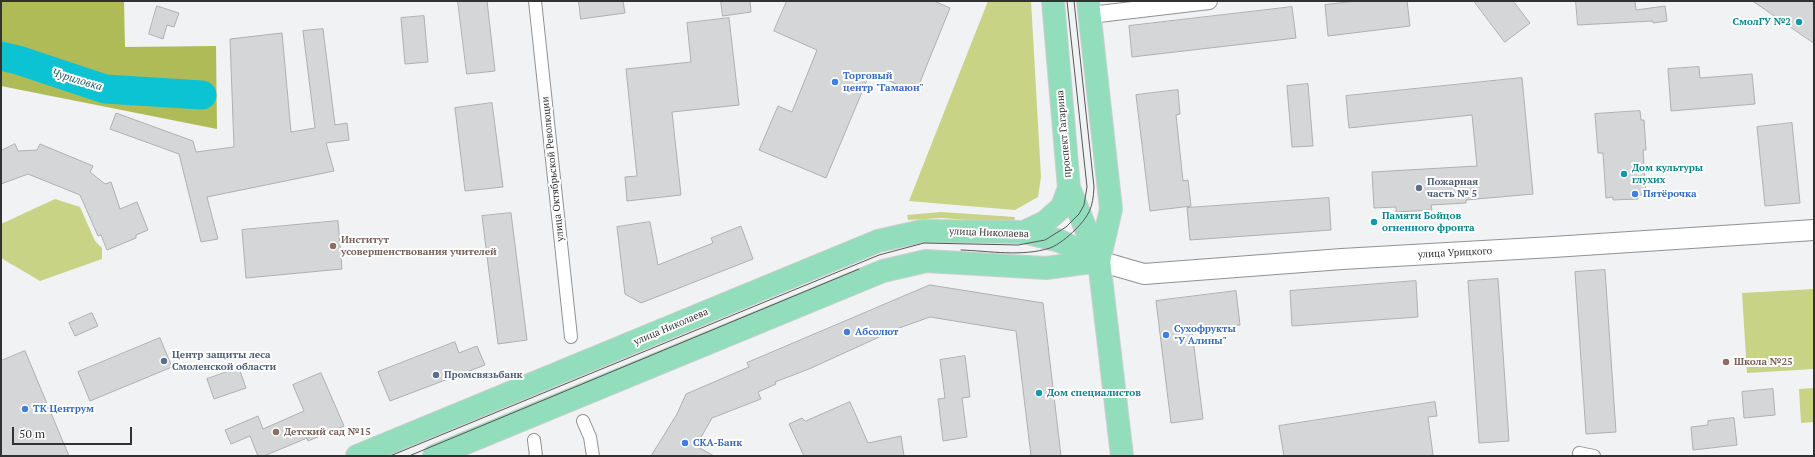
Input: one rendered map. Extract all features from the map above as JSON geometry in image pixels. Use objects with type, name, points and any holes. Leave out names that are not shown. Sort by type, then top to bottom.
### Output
[{"type":"main road","name":"проспект Гагарина","points":[[1053,1],[1069,188],[1099,261],[1122,456]]},
{"type":"main road","name":"проспект Гагарина","points":[[1089,8],[1111,208],[1099,261]]},
{"type":"main road","points":[[1024,232],[1045,222],[1062,207],[1069,188]]},
{"type":"main road","name":"улица Николаева","points":[[358,456],[878,241],[922,231],[1024,232],[1060,241],[1099,261]]},
{"type":"main road","points":[[434,456],[883,271],[926,261],[1046,268],[1099,261]]},
{"type":"street","name":"улица Октябрьской Революции","points":[[534,1],[571,337]]},
{"type":"street","points":[[1089,8],[1209,1]]},
{"type":"street","name":"улица Урицкого","points":[[1099,261],[1144,274],[1342,258],[1553,247],[1814,230]]},
{"type":"street","points":[[583,421],[590,437],[593,456]]},
{"type":"street","points":[[534,440],[536,456]]},
{"type":"street","points":[[1579,453],[1594,456]]},
{"type":"green space","points":[[1,1],[124,1],[125,47],[216,46],[217,129],[1,86]]},
{"type":"green space","points":[[988,1],[1031,1],[1041,177],[1038,197],[1015,210],[909,201]]},
{"type":"green space","points":[[55,199],[80,207],[95,241],[102,248],[102,259],[40,281],[1,258],[1,224]]},
{"type":"green space","points":[[941,212],[1015,217],[1014,223],[941,218],[908,220],[907,215]]},
{"type":"green space","points":[[1814,289],[1814,369],[1747,373],[1742,293]]},
{"type":"green space","points":[[1814,388],[1814,422],[1801,423],[1799,389]]},
{"type":"building","points":[[458,1],[487,1],[495,71],[467,74]]},
{"type":"building","points":[[579,1],[623,1],[625,13],[581,19]]},
{"type":"building","points":[[721,1],[750,1],[751,12],[723,16]]},
{"type":"building","name":"Торговый центр \"Гамаюн\"","points":[[787,1],[934,1],[950,8],[916,92],[870,73],[826,178],[759,150],[778,106],[792,112],[817,50],[774,31]]},
{"type":"building","points":[[1357,1],[1407,1],[1410,26],[1328,36],[1325,5]]},
{"type":"building","points":[[1474,1],[1513,1],[1530,23],[1505,42]]},
{"type":"building","points":[[1576,1],[1635,1],[1636,10],[1665,6],[1667,21],[1653,23],[1653,21],[1578,25]]},
{"type":"building","name":"СмолГУ №2","points":[[1753,1],[1814,1],[1814,43]]},
{"type":"building","points":[[157,6],[179,13],[174,27],[167,25],[163,39],[149,34]]},
{"type":"building","points":[[1292,7],[1296,38],[1132,57],[1129,26]]},
{"type":"building","points":[[424,16],[428,62],[405,64],[401,18]]},
{"type":"building","points":[[729,18],[739,105],[672,112],[681,195],[627,201],[625,177],[637,176],[626,69],[691,62],[687,23]]},
{"type":"building","points":[[323,29],[335,125],[347,123],[349,140],[326,143],[334,171],[207,197],[218,239],[201,242],[179,154],[110,129],[116,113],[193,141],[196,152],[234,147],[230,39],[282,33],[291,132],[315,128],[303,31]]},
{"type":"building","points":[[1699,67],[1700,78],[1752,74],[1755,104],[1671,111],[1668,69]]},
{"type":"building","points":[[1522,78],[1533,194],[1466,200],[1466,203],[1431,205],[1432,210],[1396,212],[1396,207],[1374,208],[1372,172],[1477,166],[1472,115],[1349,128],[1346,96]]},
{"type":"building","points":[[1308,84],[1313,146],[1292,147],[1287,86]]},
{"type":"building","points":[[1178,90],[1180,114],[1176,115],[1183,181],[1188,180],[1191,206],[1150,211],[1136,95]]},
{"type":"building","points":[[492,103],[503,187],[465,191],[455,108]]},
{"type":"building","name":"Дом культуры глухих","points":[[1640,111],[1641,120],[1644,120],[1646,150],[1643,150],[1646,195],[1637,195],[1638,199],[1613,200],[1613,197],[1606,198],[1603,153],[1598,153],[1595,114]]},
{"type":"building","points":[[1792,123],[1800,203],[1765,206],[1757,127]]},
{"type":"building","points":[[15,144],[18,151],[37,150],[40,144],[93,166],[90,172],[105,184],[111,182],[120,209],[137,202],[148,230],[136,235],[136,238],[107,250],[101,235],[98,236],[80,195],[28,174],[1,184],[1,151]]},
{"type":"building","points":[[1329,198],[1331,230],[1190,240],[1187,208]]},
{"type":"building","points":[[511,213],[527,340],[498,344],[482,216]]},
{"type":"building","points":[[338,221],[342,269],[246,278],[242,230]]},
{"type":"building","points":[[650,222],[658,265],[713,243],[711,238],[741,226],[753,259],[641,303],[625,294],[617,227]]},
{"type":"building","points":[[1605,270],[1616,432],[1586,434],[1575,272]]},
{"type":"building","points":[[1498,279],[1509,441],[1479,443],[1468,281]]},
{"type":"building","points":[[1416,281],[1418,317],[1292,326],[1290,291]]},
{"type":"building","points":[[930,285],[1043,303],[1061,456],[1031,456],[1016,331],[930,317],[899,328],[809,369],[775,382],[776,384],[758,392],[761,399],[712,418],[696,446],[714,456],[651,456],[677,414],[686,394],[749,367],[747,363]]},
{"type":"building","points":[[1236,291],[1240,325],[1192,331],[1203,419],[1171,423],[1156,301]]},
{"type":"building","points":[[92,313],[98,326],[75,336],[69,323]]},
{"type":"building","points":[[160,338],[172,367],[90,401],[78,372]]},
{"type":"building","points":[[455,342],[459,353],[477,346],[485,365],[390,401],[378,372]]},
{"type":"building","name":"ТК Центрум","points":[[25,351],[69,456],[1,456],[1,361]]},
{"type":"building","points":[[965,356],[970,397],[962,398],[967,437],[943,441],[938,399],[945,398],[940,360]]},
{"type":"building","points":[[239,368],[246,388],[214,399],[207,379]]},
{"type":"building","points":[[321,373],[344,426],[308,441],[307,438],[264,456],[258,456],[250,436],[231,444],[225,430],[258,416],[263,429],[304,411],[293,385]]},
{"type":"building","points":[[1773,389],[1775,415],[1744,418],[1742,392]]},
{"type":"building","points":[[850,402],[868,443],[901,436],[904,456],[804,456],[789,424],[802,418],[805,421]]},
{"type":"building","points":[[1435,402],[1437,416],[1428,417],[1433,455],[1284,456],[1279,426]]},
{"type":"building","points":[[1734,418],[1737,445],[1693,450],[1691,427],[1708,425],[1708,421]]},
{"type":"waterway","name":"Чуриловка","points":[[1,56],[18,60],[105,89],[202,95]]},
{"type":"tram line","points":[[390,456],[879,255],[924,243],[1018,245],[1045,240],[1066,227],[1079,214],[1084,205],[1087,187],[1067,1]]},
{"type":"tram line","points":[[961,250],[1017,253],[1039,251],[1060,243],[1073,232],[1087,216],[1093,201],[1094,187],[1074,1]]},
{"type":"tram line","points":[[409,456],[859,269]]},
{"type":"place","name":"СмолГУ №2","points":[[1799,22]]},
{"type":"place","name":"Торговый центр \"Гамаюн\"","points":[[835,82]]},
{"type":"place","name":"Дом культуры глухих","points":[[1624,174]]},
{"type":"place","name":"Пожарная часть № 5","points":[[1419,188]]},
{"type":"place","name":"Пятёрочка","points":[[1635,194]]},
{"type":"place","name":"Памяти Бойцов огненного фронта","points":[[1374,222]]},
{"type":"place","name":"Институт усовершенствования учителей","points":[[333,246]]},
{"type":"place","name":"Абсолют","points":[[847,332]]},
{"type":"place","name":"Сухофрукты \"У Алины\"","points":[[1166,335]]},
{"type":"place","name":"Центр защиты леса Смоленской области","points":[[164,361]]},
{"type":"place","name":"Школа №25","points":[[1726,362]]},
{"type":"place","name":"Промсвязьбанк","points":[[436,375]]},
{"type":"place","name":"Дом специалистов","points":[[1039,393]]},
{"type":"place","name":"ТК Центрум","points":[[25,409]]},
{"type":"place","name":"Детский сад №15","points":[[276,432]]},
{"type":"place","name":"СКА-Банк","points":[[685,443]]}]
